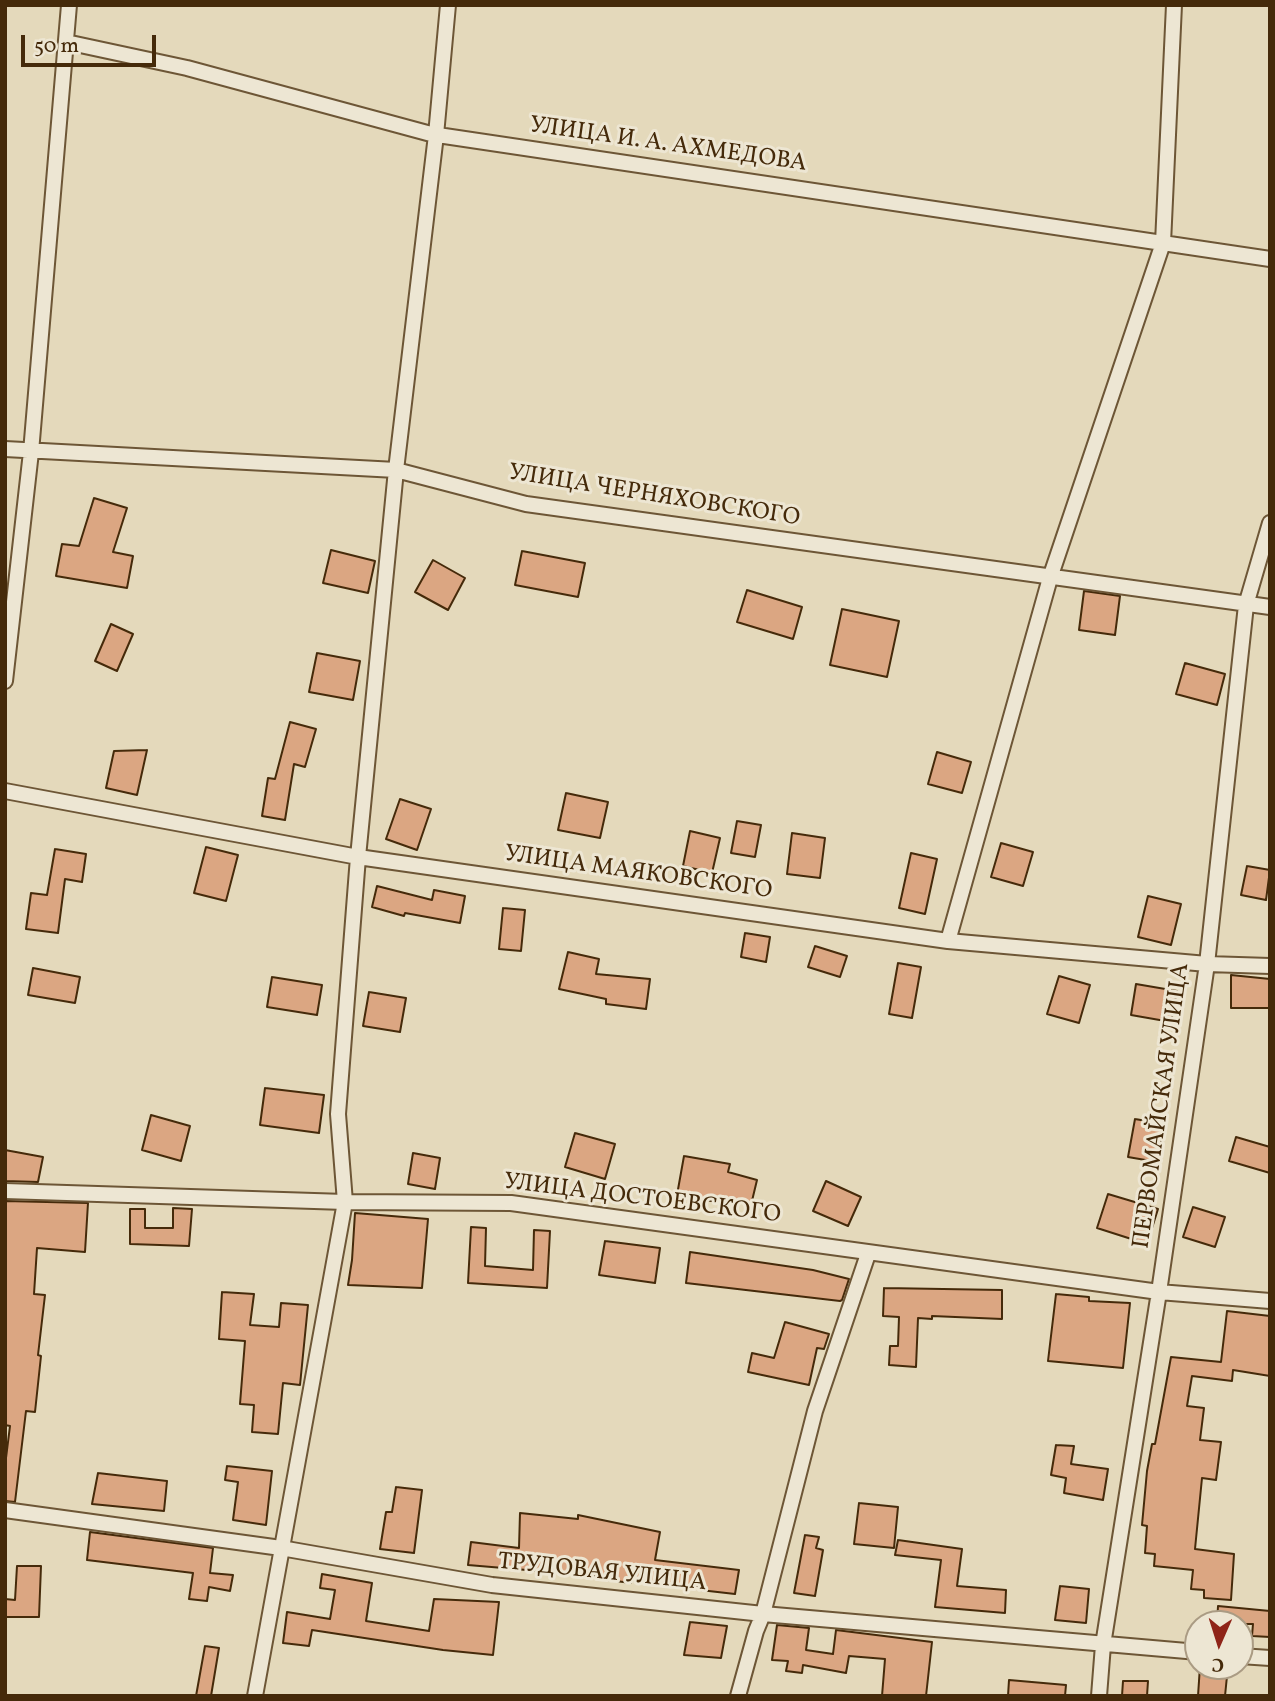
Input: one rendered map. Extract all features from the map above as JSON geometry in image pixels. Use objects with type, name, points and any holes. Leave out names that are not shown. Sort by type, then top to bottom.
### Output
[{"type":"street","points":[[5,681],[31,452],[69,5]]},
{"type":"street","points":[[256,1696],[345,1202],[338,1114],[358,857],[396,471],[436,135],[448,5]]},
{"type":"street","points":[[948,941],[1050,578],[1163,243],[1174,5]]},
{"type":"street","name":"УЛИЦА И. А. АХМЕДОВА","points":[[66,42],[187,68],[436,135],[1270,259]]},
{"type":"street","name":"УЛИЦА ЧЕРНЯХОВСКОГО","points":[[5,449],[396,471],[526,504],[1270,607]]},
{"type":"street","name":"ПЕРВОМАЙСКАЯ УЛИЦА","points":[[1099,1696],[1102,1644],[1159,1292],[1207,964],[1246,605],[1270,523]]},
{"type":"street","name":"УЛИЦА МАЯКОВСКОГО","points":[[5,792],[358,857],[948,941],[1207,964],[1270,966]]},
{"type":"street","name":"УЛИЦА ДОСТОЕВСКОГО","points":[[5,1191],[345,1202],[511,1203],[1159,1292],[1270,1301]]},
{"type":"street","points":[[738,1696],[763,1614],[814,1411],[868,1254]]},
{"type":"street","name":"ТРУДОВАЯ УЛИЦА","points":[[5,1510],[281,1548],[492,1585],[763,1614],[1184,1651]]},
{"type":"building","points":[[94,498],[127,508],[113,552],[133,556],[127,588],[56,576],[62,544],[79,546]]},
{"type":"building","points":[[331,550],[375,561],[368,593],[323,583]]},
{"type":"building","points":[[522,551],[585,563],[578,597],[515,585]]},
{"type":"building","points":[[433,560],[465,578],[448,610],[415,592]]},
{"type":"building","points":[[747,590],[802,607],[793,639],[737,622]]},
{"type":"building","points":[[1084,591],[1120,596],[1115,635],[1079,630]]},
{"type":"building","points":[[842,609],[899,621],[887,677],[830,665]]},
{"type":"building","points":[[111,624],[133,634],[117,671],[95,661]]},
{"type":"building","points":[[317,653],[360,661],[353,700],[309,692]]},
{"type":"building","points":[[1185,663],[1225,674],[1217,705],[1176,694]]},
{"type":"building","points":[[290,722],[316,729],[305,767],[294,764],[285,820],[262,816],[268,778],[275,779]]},
{"type":"building","points":[[147,750],[137,795],[106,788],[114,751]]},
{"type":"building","points":[[937,752],[971,762],[962,793],[928,784]]},
{"type":"building","points":[[566,793],[608,802],[600,838],[558,830]]},
{"type":"building","points":[[400,799],[431,809],[417,850],[386,839]]},
{"type":"building","points":[[737,821],[761,825],[755,857],[731,853]]},
{"type":"building","points":[[690,831],[720,838],[712,873],[683,866]]},
{"type":"building","points":[[792,833],[825,838],[820,878],[787,874]]},
{"type":"building","points":[[1001,843],[1033,852],[1023,886],[991,877]]},
{"type":"building","points":[[206,847],[238,855],[226,901],[194,893]]},
{"type":"building","points":[[55,849],[86,854],[82,882],[65,879],[58,933],[26,929],[31,893],[47,895]]},
{"type":"building","points":[[911,853],[937,859],[925,914],[899,908]]},
{"type":"building","points":[[1247,866],[1270,870],[1266,900],[1241,895]]},
{"type":"building","points":[[377,886],[432,900],[434,890],[465,896],[460,923],[405,913],[404,916],[372,907]]},
{"type":"building","points":[[1148,896],[1181,904],[1171,945],[1138,937]]},
{"type":"building","points":[[503,908],[525,910],[521,951],[499,949]]},
{"type":"building","points":[[745,933],[770,937],[766,962],[741,957]]},
{"type":"building","points":[[815,946],[847,956],[840,977],[808,967]]},
{"type":"building","points":[[568,952],[599,959],[596,974],[650,979],[646,1009],[606,1004],[606,999],[559,989]]},
{"type":"building","points":[[898,963],[921,967],[912,1018],[889,1014]]},
{"type":"building","points":[[33,968],[80,977],[75,1003],[28,995]]},
{"type":"building","points":[[1231,975],[1270,979],[1270,1008],[1231,1008]]},
{"type":"building","points":[[1059,976],[1090,985],[1079,1023],[1047,1014]]},
{"type":"building","points":[[272,977],[322,985],[317,1015],[267,1007]]},
{"type":"building","points":[[1136,984],[1177,991],[1171,1022],[1131,1015]]},
{"type":"building","points":[[369,992],[406,998],[400,1032],[363,1026]]},
{"type":"building","points":[[265,1088],[324,1095],[319,1133],[260,1125]]},
{"type":"building","points":[[151,1115],[190,1126],[181,1161],[142,1150]]},
{"type":"building","points":[[1135,1119],[1164,1124],[1157,1162],[1128,1157]]},
{"type":"building","points":[[575,1133],[615,1144],[605,1179],[565,1167]]},
{"type":"building","points":[[1236,1137],[1270,1147],[1270,1173],[1229,1161]]},
{"type":"building","points":[[5,1150],[43,1157],[38,1182],[5,1181]]},
{"type":"building","points":[[413,1153],[440,1158],[435,1189],[408,1184]]},
{"type":"building","points":[[684,1156],[730,1164],[728,1172],[757,1180],[751,1205],[724,1198],[723,1203],[677,1195]]},
{"type":"building","points":[[826,1181],[861,1197],[848,1226],[813,1211]]},
{"type":"building","points":[[1108,1194],[1158,1209],[1147,1244],[1097,1228]]},
{"type":"building","points":[[5,1201],[88,1203],[85,1252],[37,1248],[34,1294],[45,1295],[38,1355],[41,1356],[35,1412],[26,1411],[15,1502],[5,1501],[5,1466],[10,1426],[5,1425]]},
{"type":"building","points":[[1193,1207],[1225,1217],[1215,1247],[1183,1237]]},
{"type":"building","points":[[173,1208],[192,1209],[189,1246],[130,1244],[130,1209],[145,1209],[145,1228],[173,1228]]},
{"type":"building","points":[[355,1213],[428,1219],[422,1288],[348,1285]]},
{"type":"building","points":[[471,1227],[486,1228],[485,1266],[533,1270],[534,1230],[550,1231],[547,1288],[468,1283]]},
{"type":"building","points":[[605,1241],[660,1248],[655,1283],[599,1275]]},
{"type":"building","points":[[690,1252],[813,1270],[849,1279],[840,1301],[686,1283]]},
{"type":"building","points":[[884,1288],[1002,1290],[1002,1319],[932,1316],[932,1319],[918,1318],[916,1367],[889,1365],[890,1346],[898,1346],[899,1317],[883,1316]]},
{"type":"building","points":[[222,1292],[254,1294],[250,1325],[279,1327],[281,1303],[308,1305],[300,1385],[283,1383],[278,1434],[252,1432],[254,1405],[240,1404],[245,1341],[219,1339]]},
{"type":"building","points":[[1056,1294],[1089,1297],[1089,1301],[1130,1303],[1123,1368],[1048,1361]]},
{"type":"building","points":[[1227,1311],[1270,1316],[1270,1376],[1233,1370],[1232,1381],[1192,1376],[1187,1406],[1204,1408],[1200,1440],[1221,1442],[1216,1480],[1202,1478],[1195,1549],[1234,1554],[1231,1600],[1204,1598],[1204,1590],[1191,1589],[1193,1570],[1154,1566],[1155,1554],[1145,1553],[1147,1526],[1142,1525],[1147,1471],[1152,1444],[1155,1444],[1171,1357],[1221,1362]]},
{"type":"building","points":[[785,1322],[829,1334],[824,1349],[817,1348],[809,1385],[748,1372],[752,1353],[774,1358]]},
{"type":"building","points":[[1056,1445],[1074,1446],[1071,1464],[1108,1469],[1103,1500],[1064,1493],[1066,1478],[1051,1475]]},
{"type":"building","points":[[227,1466],[272,1471],[266,1525],[233,1520],[238,1482],[225,1480]]},
{"type":"building","points":[[98,1473],[167,1481],[164,1511],[92,1504]]},
{"type":"building","points":[[396,1487],[422,1490],[414,1553],[380,1549],[386,1512],[392,1512]]},
{"type":"building","points":[[859,1503],[898,1507],[894,1548],[854,1544]]},
{"type":"building","points":[[520,1513],[578,1519],[578,1515],[660,1532],[655,1560],[739,1570],[735,1594],[700,1590],[700,1587],[608,1580],[609,1577],[468,1565],[471,1542],[519,1548]]},
{"type":"building","points":[[90,1532],[213,1548],[210,1573],[233,1575],[230,1591],[209,1587],[207,1601],[189,1599],[193,1573],[87,1560]]},
{"type":"building","points":[[805,1535],[819,1537],[816,1548],[823,1550],[815,1596],[794,1593]]},
{"type":"building","points":[[898,1540],[962,1549],[957,1586],[1006,1590],[1005,1613],[935,1607],[941,1560],[895,1555]]},
{"type":"building","points":[[17,1566],[41,1566],[39,1617],[5,1617],[5,1599],[15,1600]]},
{"type":"building","points":[[322,1574],[372,1583],[366,1621],[429,1631],[434,1599],[499,1602],[493,1655],[312,1630],[309,1646],[283,1643],[287,1612],[330,1619],[335,1590],[320,1588]]},
{"type":"building","points":[[1060,1586],[1089,1589],[1086,1623],[1055,1620]]},
{"type":"building","points":[[1218,1606],[1270,1611],[1270,1637],[1254,1636],[1254,1610],[1218,1610]]},
{"type":"building","points":[[690,1622],[727,1626],[721,1658],[684,1655]]},
{"type":"building","points":[[777,1625],[809,1628],[806,1650],[833,1654],[836,1630],[932,1642],[926,1696],[882,1696],[885,1659],[849,1656],[846,1673],[803,1665],[802,1673],[786,1671],[788,1661],[772,1660]]},
{"type":"building","points":[[205,1646],[219,1648],[211,1696],[196,1696]]},
{"type":"building","points":[[1009,1680],[1066,1685],[1065,1696],[1008,1696]]},
{"type":"building","points":[[1199,1680],[1227,1680],[1225,1696],[1198,1696]]},
{"type":"building","points":[[1123,1681],[1148,1681],[1147,1696],[1122,1696]]}]
